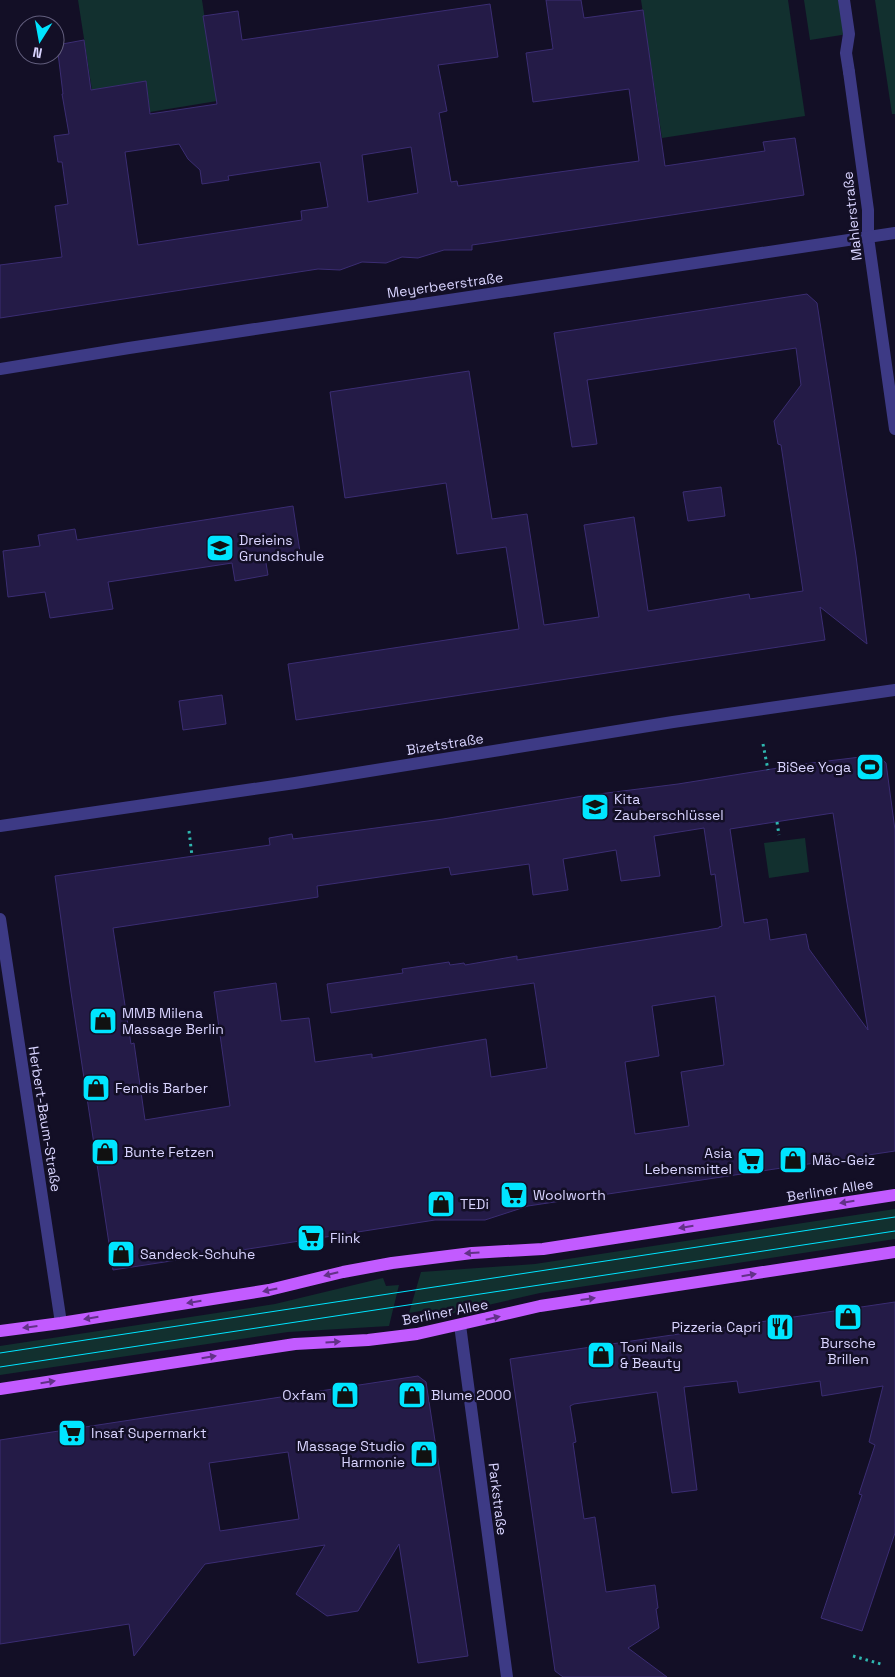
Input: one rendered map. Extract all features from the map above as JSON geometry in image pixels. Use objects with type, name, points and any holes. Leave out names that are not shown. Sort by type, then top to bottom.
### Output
[{"type":"main road","name":"Berliner Allee","points":[[0,1331],[269,1290],[343,1272],[392,1263],[472,1253],[543,1249],[895,1195]]},
{"type":"main road","name":"Berliner Allee","points":[[0,1389],[295,1344],[368,1340],[417,1334],[540,1306],[895,1252]]},
{"type":"street","name":"Mahlerstraße","points":[[844,0],[849,34],[846,53],[868,210],[868,237],[895,429]]},
{"type":"street","name":"Meyerbeerstraße","points":[[0,369],[895,232]]},
{"type":"street","name":"Bizetstraße","points":[[0,826],[295,783],[673,722],[895,690]]},
{"type":"street","name":"Herbert-Baum-Straße","points":[[0,919],[61,1323]]},
{"type":"street","name":"Parkstraße","points":[[460,1325],[507,1677]]},
{"type":"path","points":[[763,744],[768,770]]},
{"type":"path","points":[[777,822],[779,835]]},
{"type":"path","points":[[189,831],[192,856]]},
{"type":"path","points":[[854,1656],[881,1664]]},
{"type":"green space","points":[[78,0],[202,0],[217,101],[150,112],[146,81],[92,90]]},
{"type":"green space","points":[[641,0],[788,0],[805,116],[662,138]]},
{"type":"green space","points":[[804,0],[849,0],[854,33],[810,40]]},
{"type":"green space","points":[[875,0],[895,0],[895,114],[892,114]]},
{"type":"green space","points":[[805,838],[809,872],[769,878],[764,843]]},
{"type":"green space","points":[[895,1209],[895,1239],[540,1293],[427,1319],[426,1310],[409,1313],[421,1272],[535,1264]]},
{"type":"green space","points":[[383,1278],[386,1286],[399,1285],[389,1326],[288,1332],[0,1375],[0,1346],[275,1304]]},
{"type":"building","points":[[546,0],[581,0],[584,18],[643,10],[665,166],[765,151],[763,142],[795,138],[804,195],[472,245],[472,250],[444,250],[418,258],[402,257],[386,263],[362,262],[340,270],[318,269],[0,318],[0,265],[62,257],[55,206],[68,204],[62,162],[58,162],[54,136],[69,134],[59,65],[65,65],[65,44],[84,40],[91,90],[146,81],[150,114],[217,104],[203,16],[238,11],[242,40],[490,4],[498,57],[438,65],[447,111],[439,113],[451,182],[457,181],[458,186],[639,161],[629,89],[533,102],[526,53],[553,49]],"holes":[[[179,144],[188,159],[200,170],[202,184],[229,180],[228,176],[320,162],[328,207],[301,211],[302,220],[138,245],[125,152]],[[411,147],[418,193],[368,202],[362,155]]]},
{"type":"building","points":[[807,294],[817,303],[856,556],[867,644],[820,607],[825,640],[296,720],[288,664],[519,629],[506,547],[457,554],[446,483],[345,498],[330,392],[469,371],[492,519],[527,514],[544,625],[599,617],[584,525],[634,517],[648,611],[749,594],[750,599],[803,591],[781,445],[778,444],[774,421],[801,385],[796,348],[587,380],[597,444],[572,447],[554,333]]},
{"type":"building","points":[[721,487],[725,516],[688,521],[683,492]]},
{"type":"building","points":[[293,506],[300,552],[265,557],[268,575],[235,581],[232,563],[108,582],[113,609],[50,618],[45,592],[8,597],[3,551],[40,546],[38,535],[75,529],[77,540]]},
{"type":"building","points":[[222,695],[226,724],[183,730],[179,701]]},
{"type":"building","points":[[877,755],[886,763],[895,830],[895,1151],[528,1206],[485,1220],[435,1220],[113,1270],[55,876],[270,845],[269,838],[292,834],[293,839],[443,819],[583,796],[678,784],[803,764]],"holes":[[[833,813],[847,903],[868,1030],[809,949],[806,934],[770,940],[767,919],[744,923],[730,829]],[[704,828],[711,875],[715,874],[722,926],[517,960],[517,956],[465,965],[464,963],[450,965],[449,962],[402,969],[403,973],[327,984],[331,1013],[534,983],[547,1068],[491,1077],[486,1039],[372,1058],[372,1054],[315,1062],[309,1018],[281,1021],[276,983],[214,992],[230,1106],[145,1120],[134,1043],[131,1044],[113,928],[318,897],[317,886],[449,867],[451,875],[529,864],[533,895],[568,890],[563,859],[616,850],[621,881],[660,876],[654,836]],[[715,996],[724,1065],[681,1072],[689,1126],[635,1134],[625,1062],[659,1056],[652,1006]]]},
{"type":"building","points":[[895,1302],[895,1533],[862,1631],[821,1618],[862,1495],[859,1494],[875,1445],[869,1442],[883,1386],[822,1396],[820,1381],[739,1393],[737,1381],[684,1387],[697,1490],[672,1493],[657,1392],[570,1406],[576,1442],[573,1443],[584,1519],[595,1517],[606,1592],[655,1585],[659,1628],[628,1648],[667,1677],[563,1677],[555,1671],[510,1359]]},
{"type":"building","points":[[418,1376],[426,1382],[468,1656],[418,1663],[399,1544],[358,1611],[327,1616],[296,1594],[325,1545],[205,1564],[134,1656],[129,1624],[0,1644],[0,1440]],"holes":[[[288,1452],[299,1519],[220,1531],[209,1463]]]},
{"type":"tram line","points":[[0,1353],[895,1217]]},
{"type":"tram line","points":[[0,1367],[895,1231]]},
{"type":"place","name":"Dreieins Grundschule","points":[[220,548]]},
{"type":"place","name":"BiSee Yoga","points":[[870,767]]},
{"type":"place","name":"Kita Zauberschlüssel","points":[[595,807]]},
{"type":"place","name":"MMB Milena Massage Berlin","points":[[103,1021]]},
{"type":"place","name":"Fendis Barber","points":[[96,1088]]},
{"type":"place","name":"Bunte Fetzen","points":[[105,1152]]},
{"type":"place","name":"Mäc-Geiz","points":[[793,1160]]},
{"type":"place","name":"Asia Lebensmittel","points":[[751,1161]]},
{"type":"place","name":"Woolworth","points":[[514,1195]]},
{"type":"place","name":"TEDi","points":[[441,1204]]},
{"type":"place","name":"Flink","points":[[311,1238]]},
{"type":"place","name":"Sandeck-Schuhe","points":[[121,1254]]},
{"type":"place","name":"Bursche Brillen","points":[[848,1317]]},
{"type":"place","name":"Pizzeria Capri","points":[[780,1327]]},
{"type":"place","name":"Toni Nails & Beauty","points":[[601,1355]]},
{"type":"place","name":"Oxfam","points":[[345,1395]]},
{"type":"place","name":"Blume 2000","points":[[412,1395]]},
{"type":"place","name":"Insaf Supermarkt","points":[[72,1433]]},
{"type":"place","name":"Massage Studio Harmonie","points":[[424,1454]]}]
